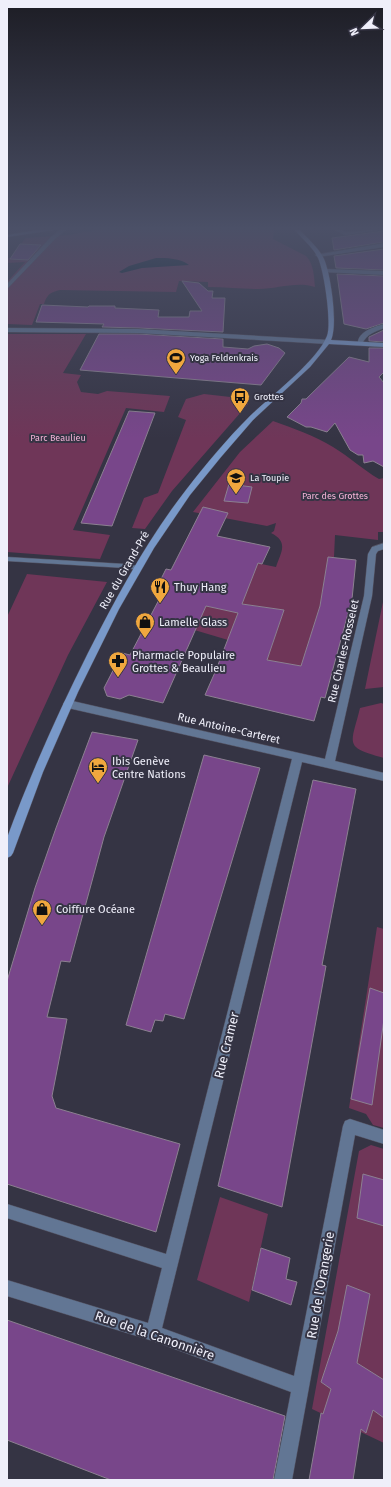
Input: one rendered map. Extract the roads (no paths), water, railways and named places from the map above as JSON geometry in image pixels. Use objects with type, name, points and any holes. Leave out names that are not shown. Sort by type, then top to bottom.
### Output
[{"type":"main road","points":[[328,299],[332,333],[328,342],[384,345]]},
{"type":"main road","name":"Rue du Grand-Pré","points":[[7,853],[68,704],[112,614],[138,568],[168,520],[210,464],[252,418],[320,352],[328,342]]},
{"type":"street","points":[[360,343],[366,333],[384,326]]},
{"type":"street","points":[[7,330],[138,331],[328,342]]},
{"type":"street","name":"Rue Charles-Rosselet","points":[[330,764],[368,596],[372,554],[375,549],[382,546]]},
{"type":"street","name":"Rue Antoine-Carteret","points":[[68,704],[173,727],[384,777]]},
{"type":"street","name":"Rue Cramer","points":[[153,1333],[298,757]]},
{"type":"street","name":"Rue de l'Orangerie","points":[[283,1480],[350,1126],[384,1137]]},
{"type":"street","points":[[7,1211],[170,1263]]},
{"type":"street","name":"Rue de la Canonnière","points":[[7,1288],[153,1333],[301,1387]]},
{"type":"lane","points":[[7,559],[138,568]]},
{"type":"place","name":"Yoga Feldenkrais","points":[[176,375]]},
{"type":"place","name":"Grottes","points":[[240,414]]},
{"type":"place","name":"La Toupie","points":[[236,495]]},
{"type":"place","name":"Thuy Hang","points":[[160,604]]},
{"type":"place","name":"Lamelle Glass","points":[[145,639]]},
{"type":"place","name":"Pharmacie Populaire Grottes & Beaulieu","points":[[118,678]]},
{"type":"place","name":"Ibis Genève Centre Nations","points":[[98,784]]},
{"type":"place","name":"Coiffure Océane","points":[[42,926]]},
{"type":"park label","name":"Parc Beaulieu","points":[[58,438]]},
{"type":"park label","name":"Parc des Grottes","points":[[335,496]]}]
